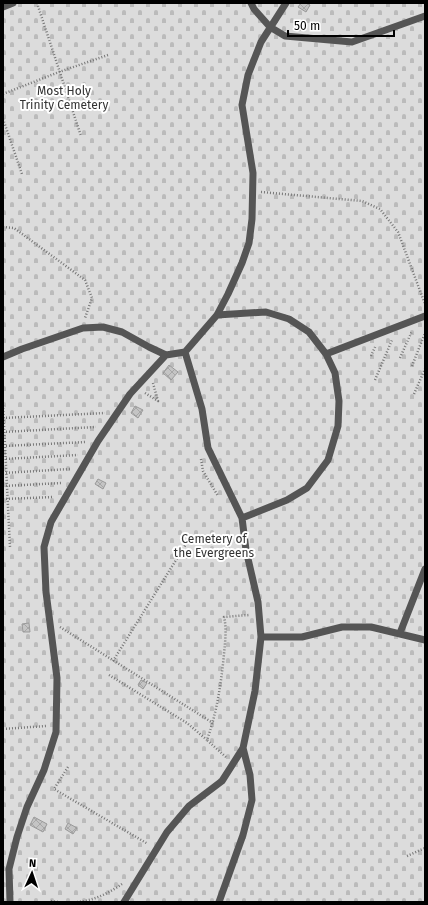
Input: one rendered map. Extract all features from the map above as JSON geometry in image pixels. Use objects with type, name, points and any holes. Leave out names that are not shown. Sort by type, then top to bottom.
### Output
[{"type":"lane","points":[[3,7],[13,3]]},
{"type":"lane","points":[[251,3],[254,9],[270,27],[285,36],[352,42],[425,16]]},
{"type":"lane","points":[[3,357],[83,328],[103,327],[122,332],[166,355],[185,352],[217,315],[242,263],[249,243],[252,219],[253,173],[242,105],[248,76],[261,42],[286,3]]},
{"type":"lane","points":[[217,315],[266,312],[289,319],[309,332],[326,354],[335,373],[339,401],[338,426],[328,460],[307,488],[287,500],[242,518]]},
{"type":"lane","points":[[326,354],[422,317]]},
{"type":"lane","points":[[124,902],[166,832],[189,806],[222,781],[243,748],[255,691],[261,637],[258,602],[246,550],[242,518],[208,448],[202,409],[185,352]]},
{"type":"lane","points":[[10,902],[9,869],[17,836],[27,807],[44,770],[56,732],[56,678],[46,592],[44,547],[51,522],[98,441],[130,394],[166,355]]},
{"type":"lane","points":[[400,633],[425,569]]},
{"type":"lane","points":[[261,637],[302,637],[342,627],[372,627],[425,640]]},
{"type":"lane","points":[[220,902],[243,835],[252,800],[250,774],[243,748]]},
{"type":"lane","points":[[3,865],[9,869]]},
{"type":"path","points":[[36,3],[81,136]]},
{"type":"path","points":[[3,94],[108,55]]},
{"type":"path","points":[[3,119],[22,174]]},
{"type":"path","points":[[253,191],[362,201],[380,209],[398,232],[425,304]]},
{"type":"path","points":[[3,226],[14,228],[85,280],[92,298],[85,315],[83,328]]},
{"type":"path","points":[[400,358],[422,317]]},
{"type":"path","points":[[375,380],[398,326]]},
{"type":"path","points":[[412,366],[425,333]]},
{"type":"path","points":[[414,394],[425,369]]},
{"type":"path","points":[[136,387],[158,401],[152,380]]},
{"type":"path","points":[[3,405],[4,459],[8,499],[10,546]]},
{"type":"path","points":[[3,418],[117,413]]},
{"type":"path","points":[[4,432],[108,426]]},
{"type":"path","points":[[4,446],[98,441]]},
{"type":"path","points":[[4,459],[90,454]]},
{"type":"path","points":[[5,473],[82,468]]},
{"type":"path","points":[[3,486],[66,483]]},
{"type":"path","points":[[3,499],[55,497]]},
{"type":"path","points":[[113,661],[191,536]]},
{"type":"path","points":[[207,740],[213,724],[223,667],[226,636],[224,617],[251,615],[251,613]]},
{"type":"path","points":[[50,621],[213,724]]},
{"type":"path","points":[[109,675],[187,723],[227,758],[230,753]]},
{"type":"path","points":[[3,729],[56,726]]},
{"type":"path","points":[[68,767],[54,789],[148,844]]},
{"type":"path","points":[[406,856],[425,848]]},
{"type":"path","points":[[77,902],[101,896],[124,884]]},
{"type":"path","points":[[51,901],[59,902]]},
{"type":"green space","name":"Cemetery of the Evergreens","points":[[3,3],[425,3],[425,902],[3,902]]},
{"type":"building","points":[[301,3],[307,3],[310,5],[306,12],[298,7]]},
{"type":"building","points":[[169,365],[178,372],[171,380],[163,373]]},
{"type":"building","points":[[135,406],[143,410],[138,418],[131,413]]},
{"type":"building","points":[[98,479],[106,483],[103,489],[95,484]]},
{"type":"building","points":[[29,623],[30,632],[23,632],[22,624]]},
{"type":"building","points":[[141,680],[147,683],[143,689],[138,685]]},
{"type":"building","points":[[34,817],[47,824],[43,832],[30,825]]},
{"type":"building","points":[[68,823],[77,828],[73,834],[65,829]]},
{"type":"park label","name":"Most Holy Trinity Cemetery","points":[[64,98]]}]
